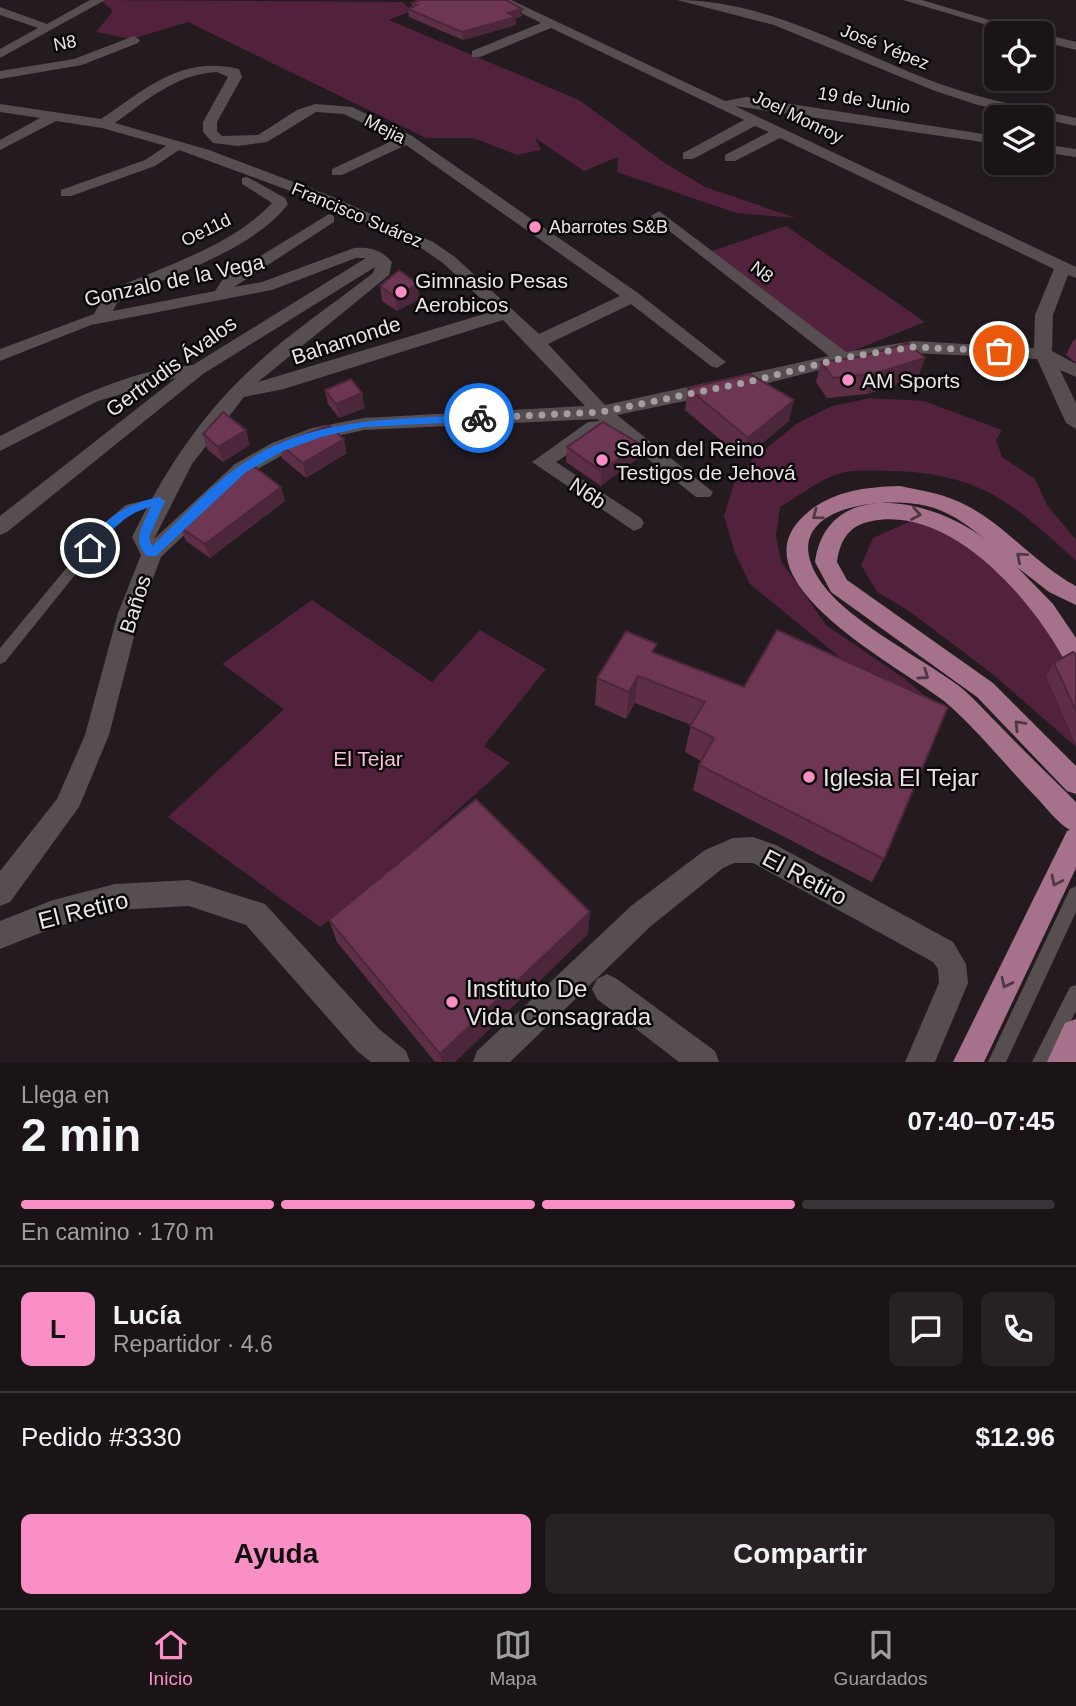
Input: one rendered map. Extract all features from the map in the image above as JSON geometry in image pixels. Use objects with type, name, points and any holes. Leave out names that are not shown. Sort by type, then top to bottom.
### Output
[{"type":"main road","points":[[1076,596],[1046,578],[986,527],[959,510],[904,493],[880,492],[832,504],[811,518],[802,530],[796,551],[804,577],[814,594],[831,611],[953,695],[1076,820]]},
{"type":"main road","points":[[1076,660],[1064,634],[1030,591],[972,538],[950,524],[924,515],[891,511],[854,517],[833,534],[826,562],[839,586],[985,690],[1076,783]]},
{"type":"main road","points":[[968,1062],[1044,933],[1076,840]]},
{"type":"street","name":"Joel Monroy","points":[[502,0],[726,104],[1070,270]]},
{"type":"street","name":"José Yépez","points":[[683,0],[778,22],[940,88],[984,102],[1076,122]]},
{"type":"street","points":[[909,0],[975,13],[996,21]]},
{"type":"street","points":[[0,54],[95,2]]},
{"type":"street","points":[[0,11],[48,27]]},
{"type":"street","points":[[476,54],[552,23]]},
{"type":"street","name":"N8","points":[[0,75],[77,62],[135,40]]},
{"type":"street","points":[[1054,40],[1076,46]]},
{"type":"street","name":"Mejia","points":[[104,124],[177,77],[213,67],[234,72],[235,77],[210,122],[210,132],[218,140],[238,142],[262,139],[302,113],[332,107],[347,110],[407,139],[632,297],[716,362]]},
{"type":"street","name":"19 de Junio","points":[[726,104],[746,101],[984,139]]},
{"type":"street","points":[[0,108],[52,117]]},
{"type":"street","points":[[0,146],[52,117]]},
{"type":"street","name":"Francisco Suárez","points":[[52,117],[104,124],[178,145],[328,201],[428,246],[449,260],[537,341],[601,412],[703,492]]},
{"type":"street","points":[[688,156],[757,119]]},
{"type":"street","points":[[730,158],[782,131]]},
{"type":"street","points":[[337,172],[407,139]]},
{"type":"street","points":[[66,193],[150,163],[178,145]]},
{"type":"street","points":[[1054,150],[1076,153]]},
{"type":"street","name":"Oe11d","points":[[101,317],[110,300],[122,292],[246,231],[276,210],[280,204],[277,198],[242,178],[248,171]]},
{"type":"street","name":"N8","points":[[659,216],[843,358]]},
{"type":"street","points":[[223,295],[229,283],[329,219]]},
{"type":"street","name":"Gonzalo de la Vega","points":[[0,355],[54,331],[101,317],[266,286],[354,253],[368,253],[379,257]]},
{"type":"street","points":[[152,553],[145,546],[143,537],[159,501],[203,434],[239,392],[381,275],[384,262],[379,257]]},
{"type":"street","name":"Gertrudis Ávalos","points":[[0,527],[197,370],[379,257]]},
{"type":"street","points":[[1070,270],[1044,315],[1043,355],[1076,423]]},
{"type":"street","points":[[537,341],[632,297]]},
{"type":"street","name":"Bahamonde","points":[[239,392],[277,385],[506,313]]},
{"type":"street","name":"Baños","points":[[0,893],[66,807],[97,735],[129,613],[152,553],[242,469],[279,448],[319,433],[364,424],[601,412],[748,382],[843,358],[913,347],[1043,355]]},
{"type":"street","points":[[1043,355],[1076,371]]},
{"type":"street","points":[[0,444],[91,397],[173,372],[197,370]]},
{"type":"street","name":"N6b","points":[[621,428],[595,427],[542,462],[634,523]]},
{"type":"street","name":"El Retiro","points":[[488,1062],[641,916],[714,859],[733,851],[753,850],[767,854],[943,952],[952,964],[954,983],[920,1062]]},
{"type":"street","name":"El Retiro","points":[[0,935],[54,914],[115,897],[189,893],[255,914],[368,1040],[395,1062]]},
{"type":"street","points":[[607,989],[704,1062]]},
{"type":"lane","points":[[0,658],[107,527],[130,508],[159,501]]},
{"type":"lane","points":[[997,1062],[1044,933],[1076,894]]},
{"type":"lane","points":[[1065,1051],[1076,992]]},
{"type":"green space","points":[[100,0],[403,2],[411,11],[389,20],[579,100],[665,163],[705,187],[796,218],[736,213],[617,172],[618,157],[584,171],[535,138],[541,150],[517,155],[473,138],[426,138],[188,22],[132,39],[96,32],[113,11]]},
{"type":"green space","points":[[786,226],[925,322],[845,354],[706,253]]},
{"type":"green space","points":[[870,398],[924,401],[1002,430],[996,440],[1002,457],[1035,479],[1047,505],[1076,540],[1076,561],[1034,524],[995,496],[951,478],[925,473],[841,473],[817,483],[780,507],[776,536],[781,561],[826,625],[905,679],[932,702],[843,660],[750,584],[735,553],[724,516],[734,483],[753,459],[796,424],[832,406]]},
{"type":"green space","points":[[917,518],[963,536],[1034,610],[1067,664],[1046,677],[1076,747],[995,676],[909,611],[877,592],[861,565],[873,538]]},
{"type":"green space","name":"El Tejar","points":[[312,600],[432,682],[480,630],[546,669],[484,746],[510,763],[391,870],[320,927],[168,817],[284,709],[222,664]]},
{"type":"building","points":[[420,0],[506,0],[522,9],[508,13],[515,17],[462,32],[408,9],[417,5],[412,3]]},
{"type":"building","points":[[399,270],[418,284],[395,297],[380,286]]},
{"type":"building","points":[[908,343],[925,358],[873,374],[833,378],[821,362],[859,357]]},
{"type":"building","points":[[750,374],[794,400],[748,438],[688,388]]},
{"type":"building","points":[[351,379],[362,393],[336,404],[325,390]]},
{"type":"building","points":[[223,412],[246,430],[218,447],[203,434]]},
{"type":"building","points":[[603,422],[640,444],[601,471],[567,447]]},
{"type":"building","points":[[329,426],[344,439],[303,463],[279,444]]},
{"type":"building","points":[[251,464],[281,487],[205,544],[180,527],[231,476]]},
{"type":"building","name":"Iglesia El Tejar","points":[[777,630],[948,707],[884,859],[699,765],[714,738],[690,726],[705,702],[638,676],[629,692],[597,678],[626,631],[657,644],[652,652],[744,687]]},
{"type":"building","points":[[1073,652],[1076,654],[1076,711],[1054,663]]},
{"type":"building","name":"Instituto De Vida Consagrada","points":[[476,799],[590,912],[440,1054],[329,920]]},
{"type":"way so far","points":[[479,418],[601,412],[748,382],[843,358],[913,347],[999,351]]},
{"type":"place","name":"Abarrotes S&B","points":[[535,227]]},
{"type":"place","name":"Gimnasio Pesas Aerobicos","points":[[401,292]]},
{"type":"place","name":"AM Sports","points":[[848,380]]},
{"type":"place","name":"Salon del Reino Testigos de Jehová","points":[[602,460]]},
{"type":"place","name":"Iglesia El Tejar","points":[[809,777]]},
{"type":"place","name":"Instituto De Vida Consagrada","points":[[452,1002]]},
{"type":"route","points":[[90,548],[107,527],[130,508],[159,501],[143,537],[145,546],[152,553],[189,515],[242,469],[279,448],[319,433],[364,424],[479,418]]}]
